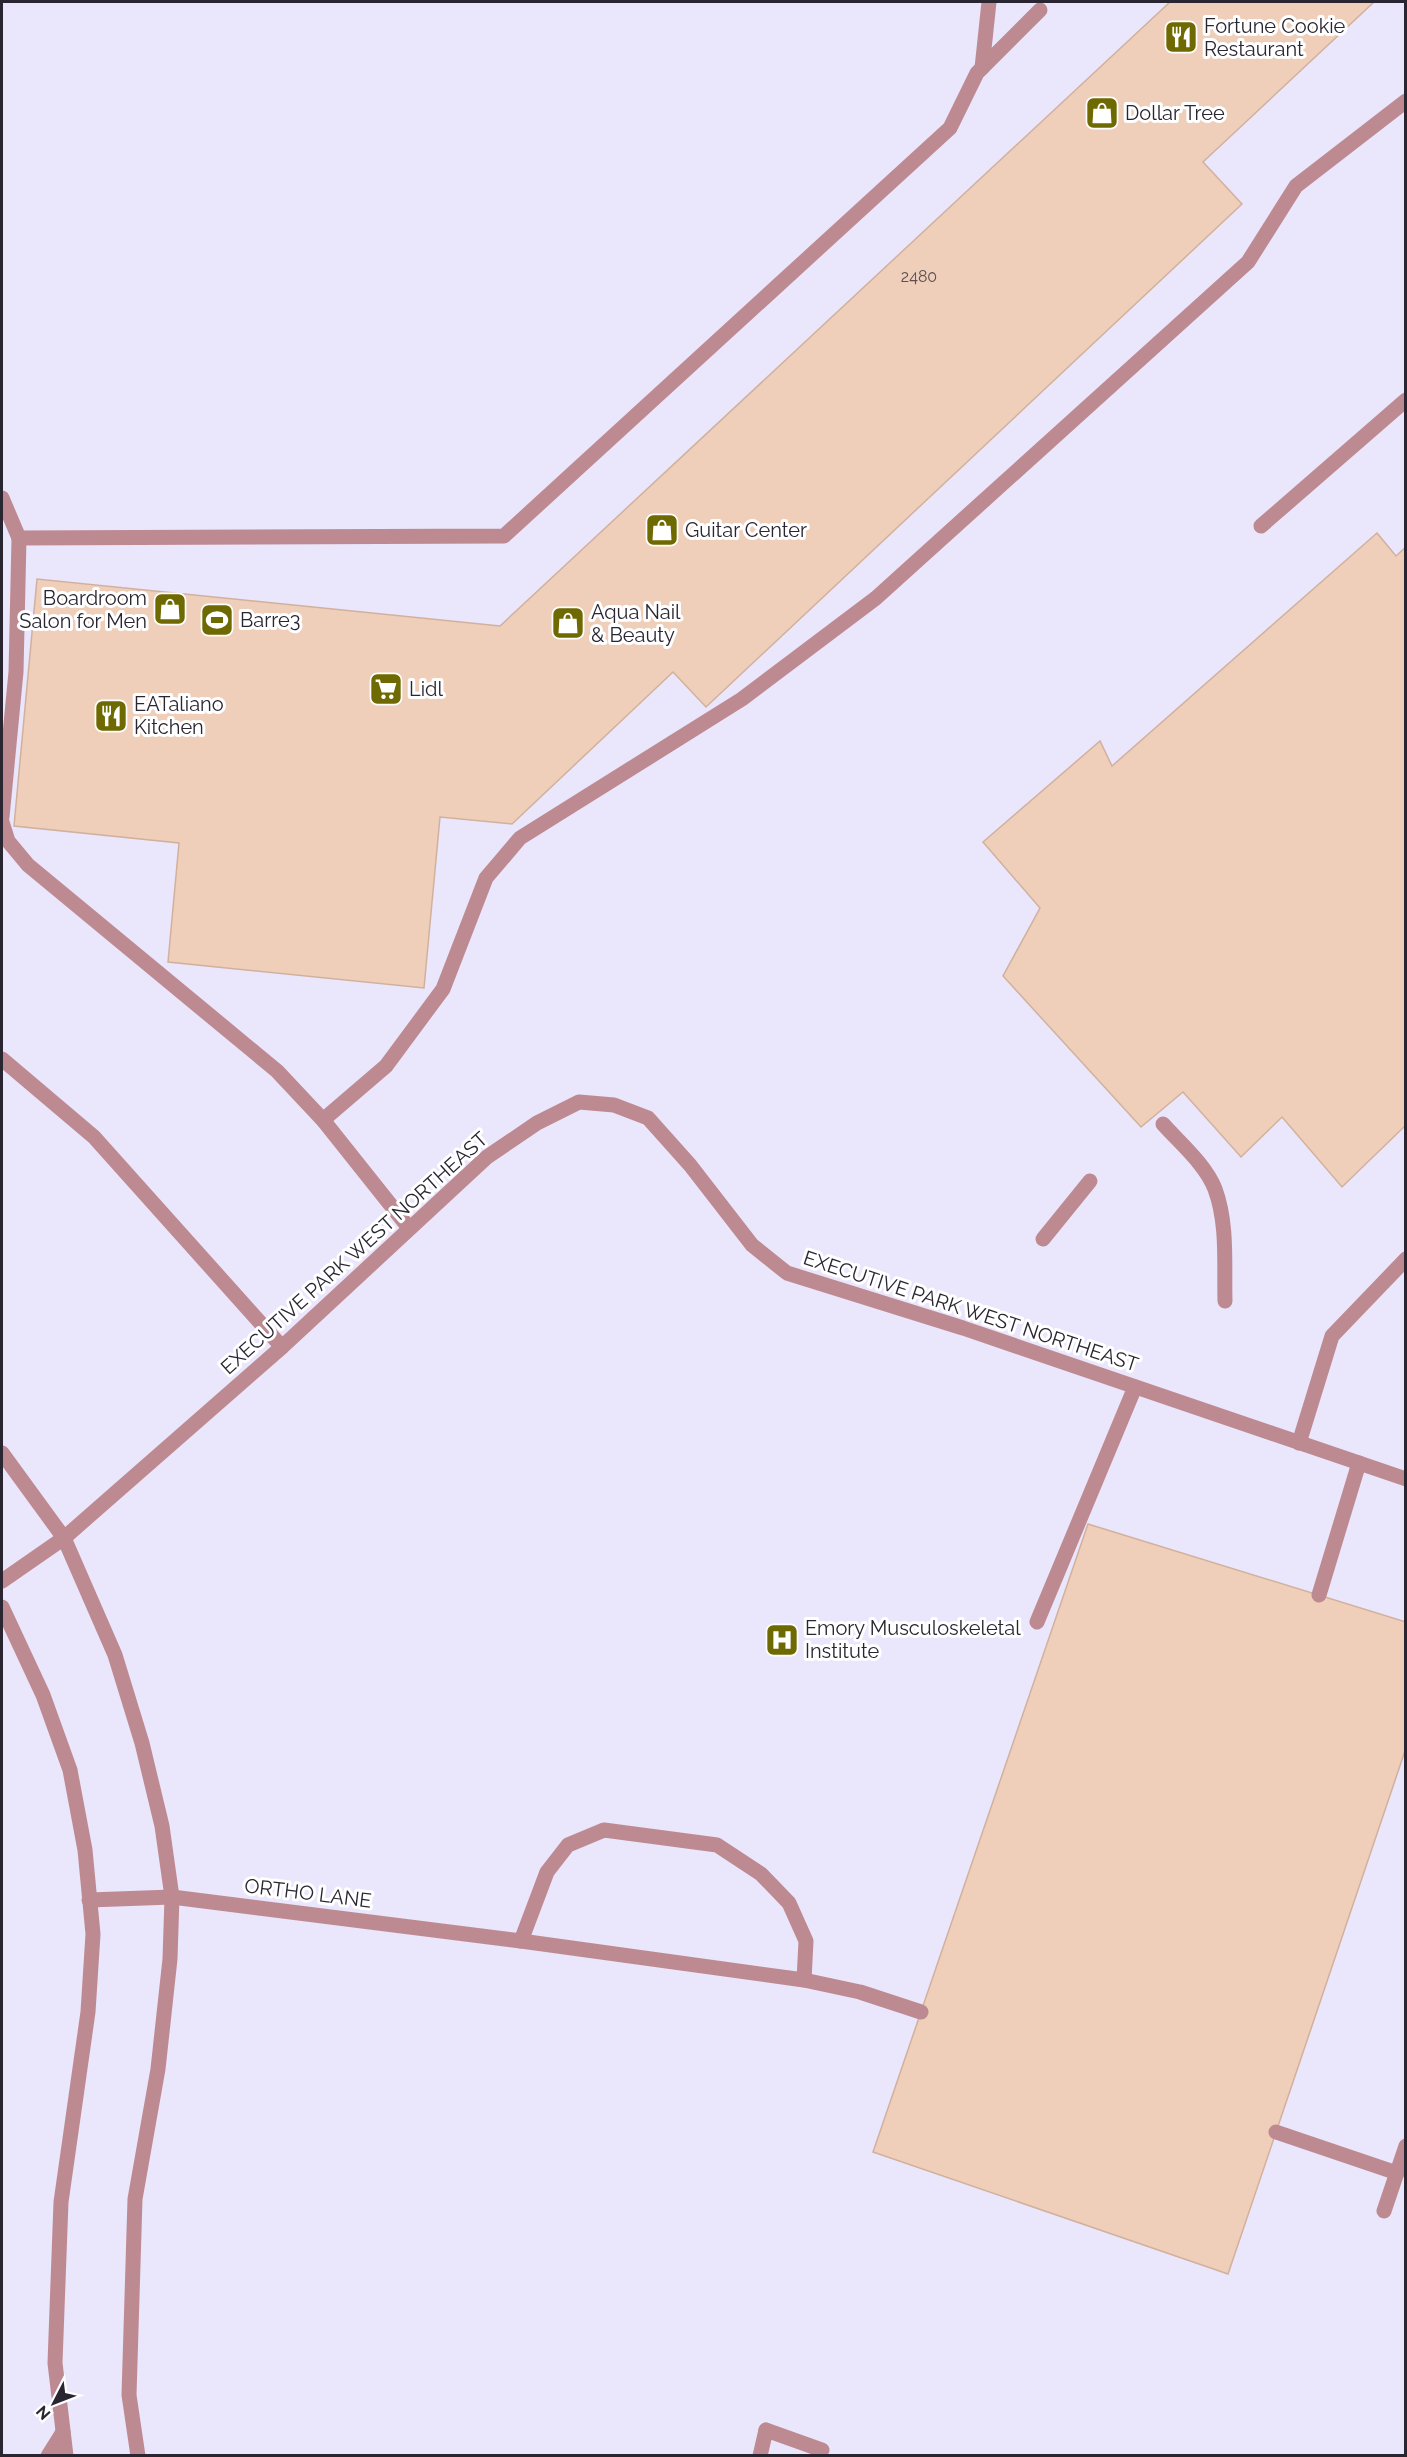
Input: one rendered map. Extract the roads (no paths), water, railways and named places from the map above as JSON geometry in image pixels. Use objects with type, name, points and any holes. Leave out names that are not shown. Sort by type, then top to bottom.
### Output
[{"type":"street","points":[[982,68],[989,2]]},
{"type":"street","points":[[19,538],[504,536],[950,128],[982,68],[1040,10]]},
{"type":"street","points":[[323,1120],[386,1066],[443,989],[486,878],[520,838],[742,699],[876,598],[1248,262],[1296,186],[1406,101]]},
{"type":"street","points":[[1261,526],[1406,400]]},
{"type":"street","points":[[2,498],[19,538],[16,672],[2,817]]},
{"type":"street","points":[[2,822],[8,841],[28,865],[277,1071],[323,1120],[409,1228]]},
{"type":"street","points":[[2,1059],[94,1137],[282,1347]]},
{"type":"street","name":"EXECUTIVE PARK WEST NORTHEAST","points":[[2,1581],[64,1538],[282,1347],[487,1157],[537,1123],[579,1102],[614,1105],[648,1118],[690,1165],[752,1245],[787,1273],[963,1328],[1406,1479]]},
{"type":"street","points":[[1163,1124],[1215,1188],[1222,1221],[1225,1301]]},
{"type":"street","points":[[1043,1239],[1090,1180]]},
{"type":"street","points":[[1299,1443],[1332,1336],[1406,1259]]},
{"type":"street","points":[[1037,1622],[1135,1387]]},
{"type":"street","points":[[2,1453],[64,1538],[114,1655],[142,1743],[162,1826],[172,1897],[170,1959],[158,2069],[135,2199],[129,2395],[138,2456]]},
{"type":"street","points":[[1318,1595],[1359,1464]]},
{"type":"street","points":[[2,1606],[43,1695],[70,1770],[85,1850],[93,1934],[88,2012],[60,2223],[55,2363],[66,2456]]},
{"type":"street","points":[[521,1941],[547,1872],[568,1845],[604,1830],[717,1845],[761,1874],[789,1903],[806,1941],[804,1980]]},
{"type":"street","name":"ORTHO LANE","points":[[89,1900],[172,1897],[521,1941],[804,1980],[860,1992],[921,2012]]},
{"type":"street","points":[[1276,2132],[1397,2173]]},
{"type":"street","points":[[1384,2211],[1406,2146]]},
{"type":"street","points":[[760,2456],[766,2430],[822,2450]]},
{"type":"street","points":[[48,2456],[63,2432]]},
{"type":"place","name":"Fortune Cookie Restaurant","points":[[1181,37]]},
{"type":"place","name":"Dollar Tree","points":[[1102,113]]},
{"type":"place","name":"Guitar Center","points":[[662,530]]},
{"type":"place","name":"Boardroom Salon for Men","points":[[170,609]]},
{"type":"place","name":"Barre3","points":[[217,620]]},
{"type":"place","name":"Aqua Nail & Beauty","points":[[568,623]]},
{"type":"place","name":"Lidl","points":[[386,689]]},
{"type":"place","name":"EATaliano Kitchen","points":[[111,716]]},
{"type":"place","name":"Emory Musculoskeletal Institute","points":[[782,1640]]}]
